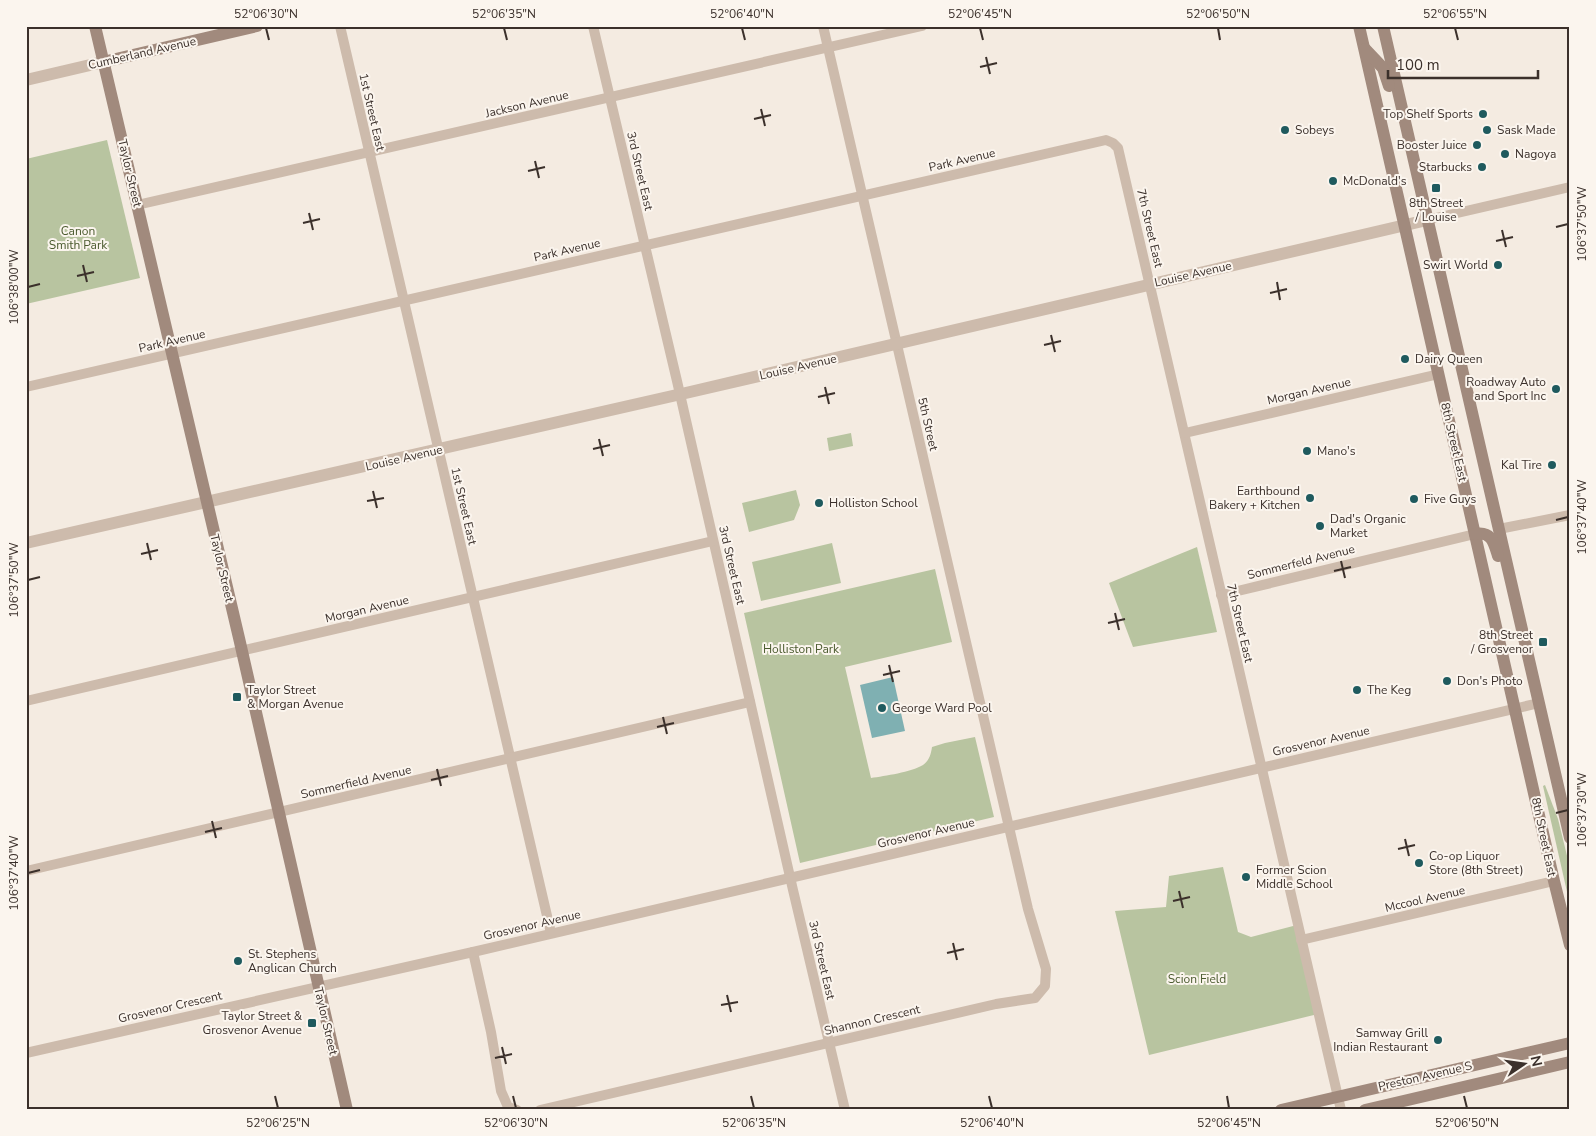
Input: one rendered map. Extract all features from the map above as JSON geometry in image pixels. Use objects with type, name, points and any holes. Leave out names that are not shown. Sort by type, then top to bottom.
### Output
[{"type":"main road","name":"Taylor Street","points":[[95,26],[242,651],[347,1110]]},
{"type":"main road","name":"Cumberland Avenue","points":[[103,62],[258,26]]},
{"type":"main road","name":"8th Street East","points":[[1359,26],[1570,945]]},
{"type":"main road","name":"8th Street East","points":[[1383,26],[1570,838]]},
{"type":"main road","points":[[1365,49],[1383,68],[1397,112],[1407,132]]},
{"type":"main road","points":[[1475,534],[1487,534],[1492,540],[1516,603]]},
{"type":"main road","name":"Preston Avenue S","points":[[1281,1110],[1570,1043]]},
{"type":"main road","name":"Preston Avenue S","points":[[1365,1110],[1570,1062]]},
{"type":"street","name":"1st Street East","points":[[340,26],[551,933]]},
{"type":"street","name":"3rd Street East","points":[[593,26],[845,1110]]},
{"type":"street","name":"5th Street","points":[[823,26],[1009,827]]},
{"type":"street","name":"Jackson Avenue","points":[[138,205],[922,26]]},
{"type":"street","name":"Cumberland Avenue","points":[[26,80],[103,62]]},
{"type":"street","name":"Park Avenue","points":[[26,387],[1106,140],[1114,143]]},
{"type":"street","name":"7th Street East","points":[[1114,143],[1118,148],[1185,433],[1340,1110]]},
{"type":"street","name":"Louise Avenue","points":[[26,543],[680,395],[1570,187]]},
{"type":"street","name":"Morgan Avenue","points":[[1185,433],[1439,374]]},
{"type":"street","points":[[1499,530],[1570,515]]},
{"type":"street","name":"Sommerfeld Avenue","points":[[1221,595],[1475,534]]},
{"type":"street","name":"Morgan Avenue","points":[[26,701],[713,541]]},
{"type":"street","name":"Sommerfield Avenue","points":[[26,871],[750,702]]},
{"type":"street","name":"Grosvenor Avenue","points":[[318,986],[473,952],[1539,703]]},
{"type":"street","name":"Shannon Crescent","points":[[540,1110],[996,1004],[1035,998],[1045,986],[1046,969],[1028,909],[1009,827]]},
{"type":"street","name":"Mccool Avenue","points":[[1301,940],[1554,881]]},
{"type":"street","points":[[473,952],[491,1032],[501,1091],[508,1107],[517,1110]]},
{"type":"street","name":"Grosvenor Crescent","points":[[26,1053],[318,986]]},
{"type":"green space","name":"Canon Smith Park","points":[[107,140],[140,278],[26,304],[26,159]]},
{"type":"green space","points":[[851,433],[853,446],[829,451],[827,438]]},
{"type":"green space","points":[[796,490],[800,505],[794,520],[749,532],[742,503]]},
{"type":"green space","points":[[832,543],[841,583],[761,601],[752,562]]},
{"type":"green space","points":[[1197,547],[1217,632],[1133,647],[1109,583]]},
{"type":"green space","name":"Holliston Park","points":[[935,569],[952,642],[845,667],[871,778],[912,770],[927,761],[932,747],[975,737],[994,817],[800,863],[744,613]]},
{"type":"green space","points":[[1545,785],[1558,819],[1570,868],[1570,905],[1543,786]]},
{"type":"green space","name":"Scion Field","points":[[1223,867],[1238,932],[1251,937],[1297,925],[1318,1014],[1149,1055],[1115,911],[1166,907],[1169,876]]},
{"type":"water","name":"George Ward Pool","points":[[893,677],[905,731],[872,738],[860,685]]},
{"type":"place","name":"Top Shelf Sports","points":[[1483,114]]},
{"type":"place","name":"Sobeys","points":[[1285,130]]},
{"type":"place","name":"Sask Made","points":[[1487,130]]},
{"type":"place","name":"Booster Juice","points":[[1477,145]]},
{"type":"place","name":"Nagoya","points":[[1505,154]]},
{"type":"place","name":"Starbucks","points":[[1482,167]]},
{"type":"place","name":"McDonald's","points":[[1333,181]]},
{"type":"place","name":"8th Street / Louise","points":[[1436,188]]},
{"type":"place","name":"Swirl World","points":[[1498,265]]},
{"type":"place","name":"Dairy Queen","points":[[1405,359]]},
{"type":"place","name":"Roadway Auto and Sport Inc","points":[[1556,389]]},
{"type":"place","name":"Mano's","points":[[1307,451]]},
{"type":"place","name":"Kal Tire","points":[[1552,465]]},
{"type":"place","name":"Earthbound Bakery + Kitchen","points":[[1310,498]]},
{"type":"place","name":"Five Guys","points":[[1414,499]]},
{"type":"place","name":"Holliston School","points":[[819,503]]},
{"type":"place","name":"Dad's Organic Market","points":[[1320,526]]},
{"type":"place","name":"8th Street / Grosvenor","points":[[1543,642]]},
{"type":"place","name":"Don's Photo","points":[[1447,681]]},
{"type":"place","name":"The Keg","points":[[1357,690]]},
{"type":"place","name":"Taylor Street & Morgan Avenue","points":[[237,697]]},
{"type":"place","name":"George Ward Pool","points":[[882,708]]},
{"type":"place","name":"Co-op Liquor Store (8th Street)","points":[[1419,863]]},
{"type":"place","name":"Former Scion Middle School","points":[[1246,877]]},
{"type":"place","name":"St. Stephens Anglican Church","points":[[238,961]]},
{"type":"place","name":"Taylor Street & Grosvenor Avenue","points":[[312,1023]]},
{"type":"place","name":"Samway Grill Indian Restaurant","points":[[1438,1040]]}]
